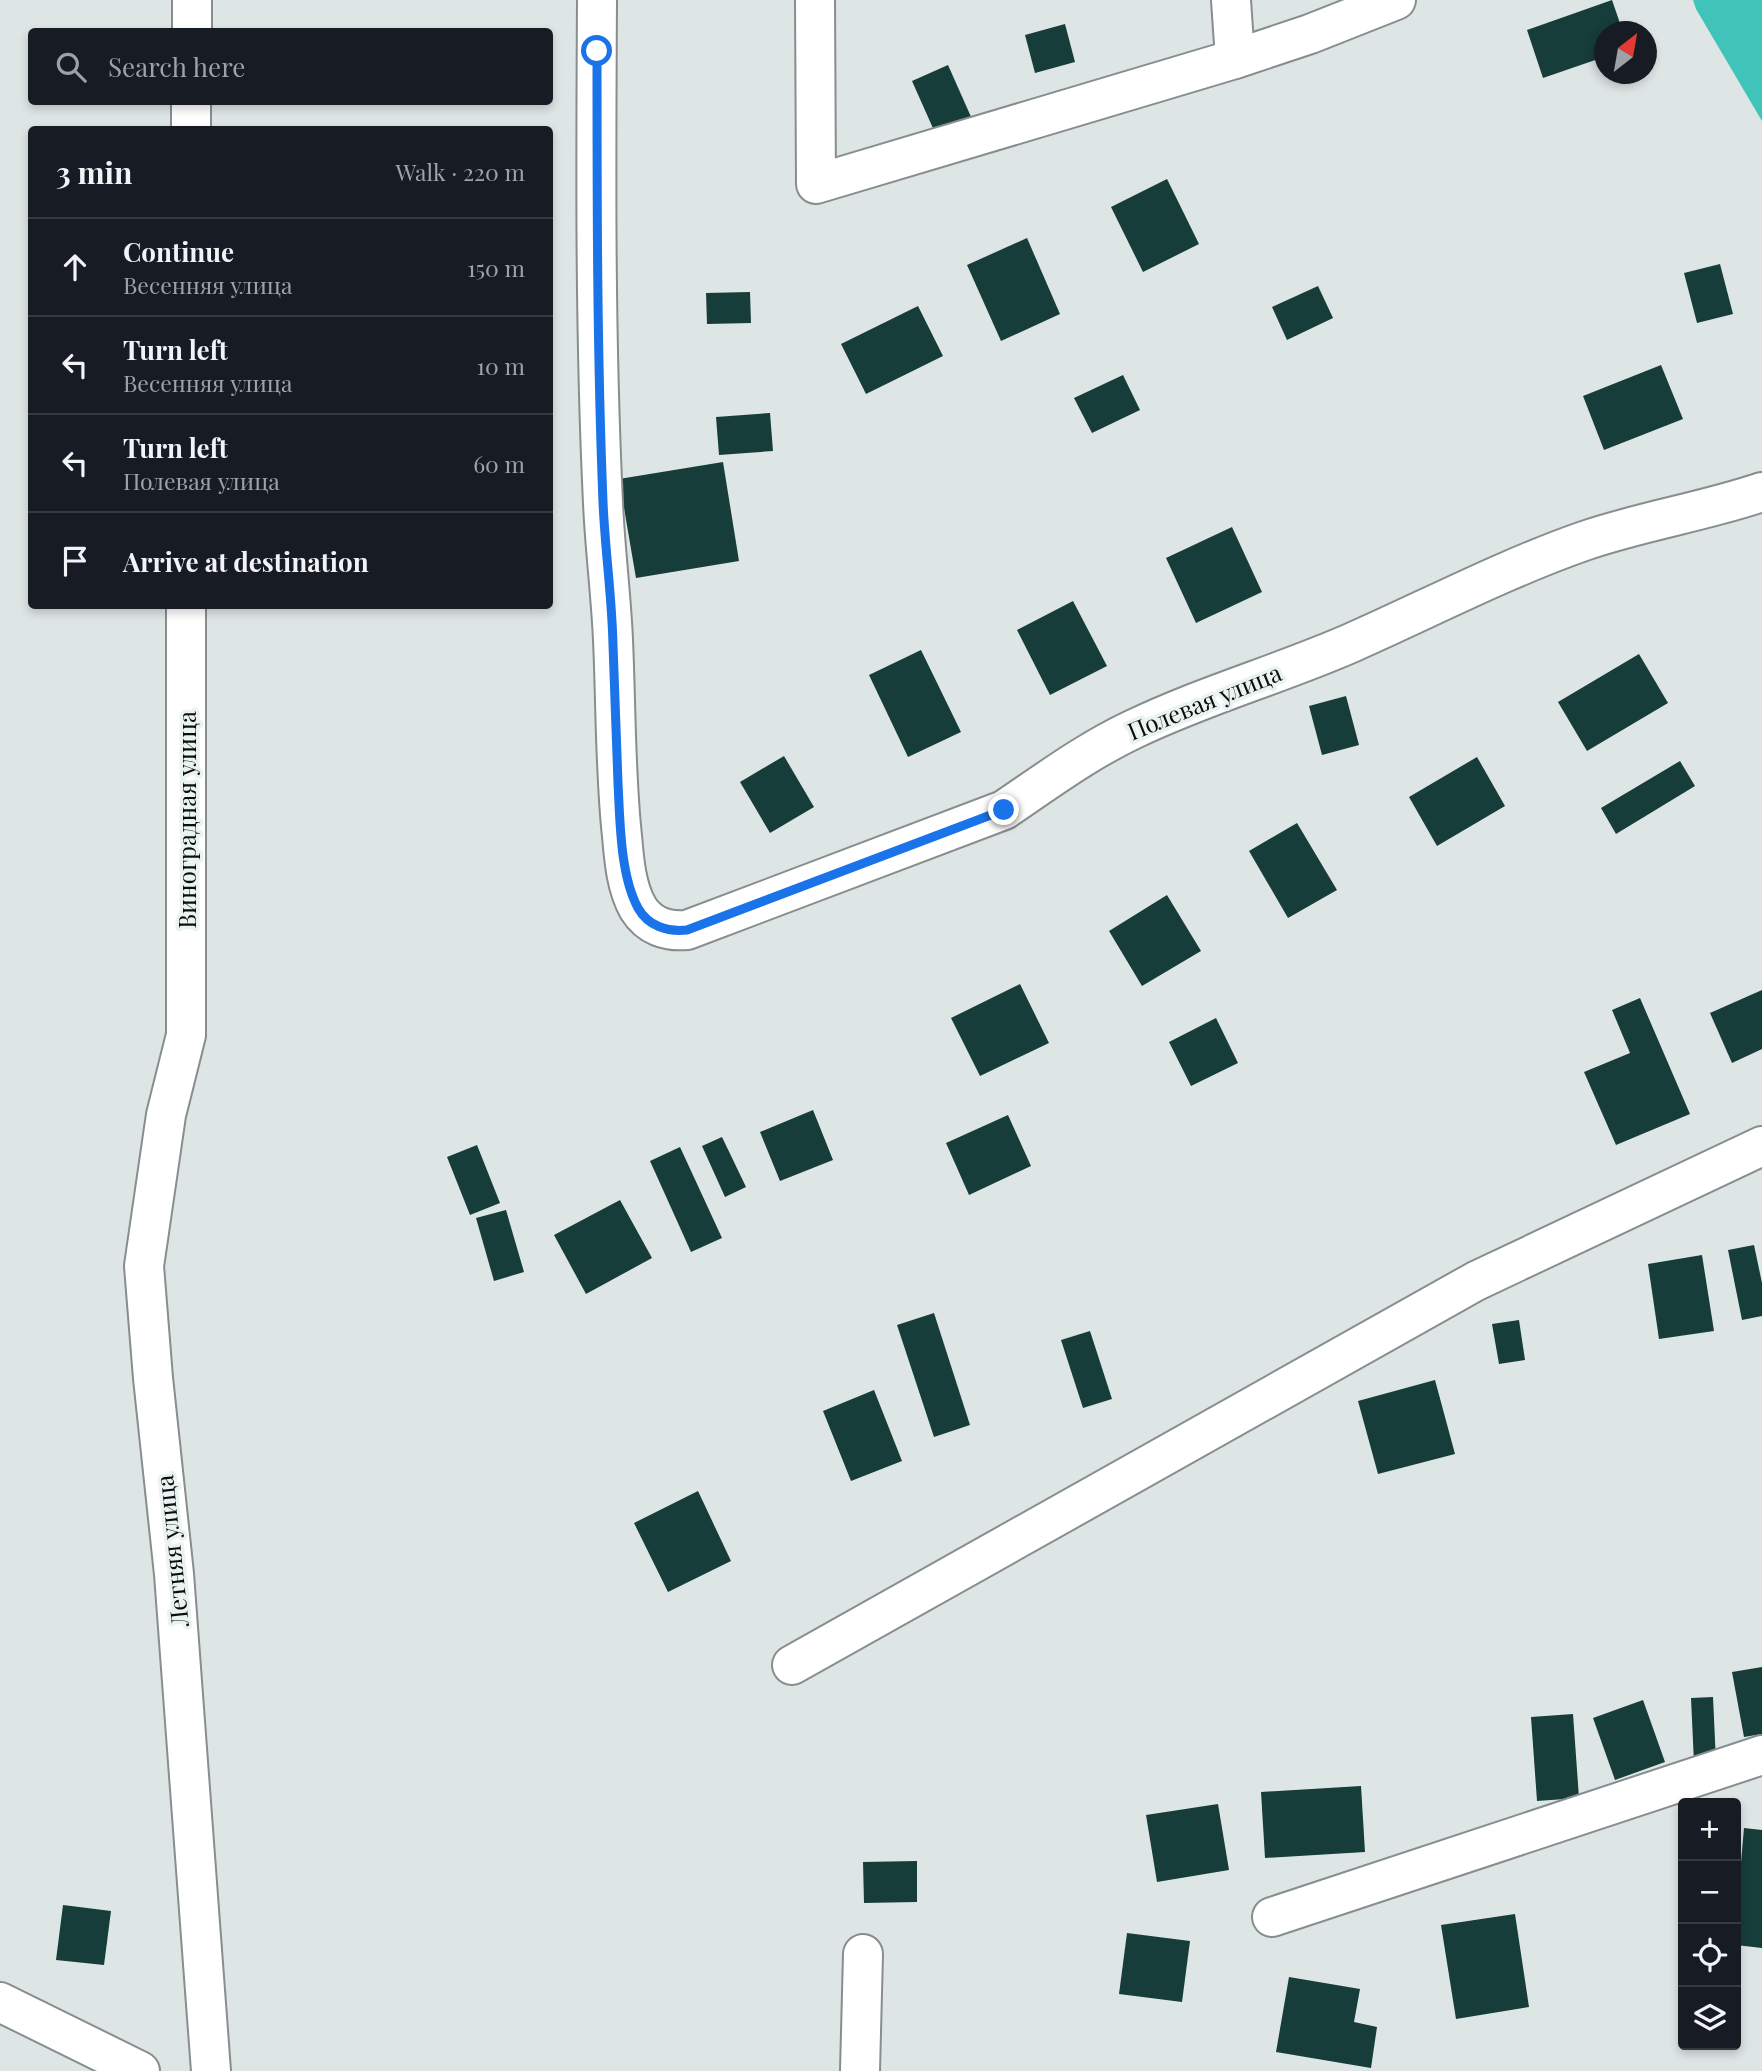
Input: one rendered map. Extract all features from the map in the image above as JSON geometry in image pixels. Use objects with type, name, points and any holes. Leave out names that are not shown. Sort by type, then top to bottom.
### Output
[{"type":"street","points":[[192,0],[192,28]]},
{"type":"street","name":"Полевая улица","points":[[597,0],[597,311],[603,504],[613,641],[619,814],[624,859],[637,906],[647,921],[659,927],[673,932],[687,930],[1004,810],[1047,778],[1133,729],[1203,698],[1348,645],[1581,542],[1629,527],[1700,512],[1762,492]]},
{"type":"street","points":[[815,0],[816,184],[1235,59],[1310,34],[1396,0]]},
{"type":"street","points":[[1231,0],[1235,59]]},
{"type":"street","points":[[191,105],[191,126]]},
{"type":"street","name":"Виноградная улица","points":[[186,609],[186,1035]]},
{"type":"street","name":"Летняя улица","points":[[186,1035],[166,1115],[145,1266],[153,1378],[174,1574],[211,2071]]},
{"type":"street","points":[[792,1665],[1476,1281],[1762,1146]]},
{"type":"street","points":[[1272,1917],[1762,1755]]},
{"type":"street","points":[[860,2071],[863,1954]]},
{"type":"street","points":[[0,2002],[140,2071]]},
{"type":"shaded area","points":[[1693,0],[1762,0],[1762,121],[1696,9]]},
{"type":"building","points":[[1612,0],[1619,21],[1594,21],[1594,60],[1543,78],[1527,30]]},
{"type":"building","points":[[1065,24],[1075,62],[1035,73],[1025,35]]},
{"type":"building","points":[[948,65],[972,119],[936,135],[912,81]]},
{"type":"building","points":[[1167,179],[1199,244],[1143,272],[1111,207]]},
{"type":"building","points":[[1027,238],[1060,314],[1001,341],[967,265]]},
{"type":"building","points":[[1720,264],[1733,314],[1697,323],[1684,273]]},
{"type":"building","points":[[1318,286],[1333,318],[1287,340],[1272,307]]},
{"type":"building","points":[[750,292],[751,323],[707,324],[706,293]]},
{"type":"building","points":[[918,306],[943,356],[866,394],[841,344]]},
{"type":"building","points":[[1661,365],[1683,419],[1604,450],[1583,396]]},
{"type":"building","points":[[1123,375],[1140,410],[1092,433],[1074,398]]},
{"type":"building","points":[[770,413],[773,451],[719,455],[716,417]]},
{"type":"building","points":[[723,462],[739,561],[636,578],[619,479]]},
{"type":"building","points":[[1232,527],[1262,592],[1196,623],[1166,558]]},
{"type":"building","points":[[1073,601],[1107,666],[1050,695],[1017,630]]},
{"type":"building","points":[[921,650],[961,732],[908,757],[869,675]]},
{"type":"building","points":[[1639,654],[1668,703],[1587,751],[1558,702]]},
{"type":"building","points":[[1346,696],[1359,745],[1322,755],[1309,706]]},
{"type":"building","points":[[784,756],[814,807],[770,833],[740,782]]},
{"type":"building","points":[[1477,757],[1505,806],[1437,846],[1409,797]]},
{"type":"building","points":[[1680,761],[1695,786],[1616,834],[1601,808]]},
{"type":"building","points":[[1297,823],[1337,890],[1288,918],[1249,851]]},
{"type":"building","points":[[1167,895],[1201,951],[1142,986],[1109,931]]},
{"type":"building","points":[[1020,984],[1049,1043],[980,1076],[951,1018]]},
{"type":"building","points":[[1762,990],[1762,1049],[1732,1063],[1710,1013]]},
{"type":"building","points":[[1640,998],[1690,1114],[1616,1145],[1584,1072],[1630,1053],[1612,1010]]},
{"type":"building","points":[[1216,1018],[1238,1063],[1191,1086],[1169,1042]]},
{"type":"building","points":[[813,1110],[833,1160],[780,1181],[760,1132]]},
{"type":"building","points":[[1008,1115],[1031,1166],[969,1195],[946,1143]]},
{"type":"building","points":[[722,1137],[746,1187],[725,1197],[702,1146]]},
{"type":"building","points":[[477,1145],[500,1203],[470,1215],[447,1157]]},
{"type":"building","points":[[680,1147],[722,1238],[691,1252],[650,1161]]},
{"type":"building","points":[[620,1200],[652,1258],[586,1294],[554,1235]]},
{"type":"building","points":[[506,1210],[524,1272],[494,1281],[476,1218]]},
{"type":"building","points":[[1754,1245],[1762,1283],[1762,1316],[1742,1320],[1728,1250]]},
{"type":"building","points":[[1702,1255],[1714,1331],[1659,1339],[1648,1264]]},
{"type":"building","points":[[934,1313],[970,1425],[934,1437],[897,1325]]},
{"type":"building","points":[[1519,1320],[1525,1360],[1499,1364],[1492,1324]]},
{"type":"building","points":[[1090,1331],[1112,1399],[1083,1408],[1061,1340]]},
{"type":"building","points":[[1435,1380],[1455,1454],[1378,1474],[1358,1401]]},
{"type":"building","points":[[874,1390],[902,1461],[851,1481],[823,1411]]},
{"type":"building","points":[[698,1491],[731,1561],[668,1592],[634,1523]]},
{"type":"building","points":[[1762,1667],[1762,1734],[1744,1737],[1732,1672]]},
{"type":"building","points":[[1713,1697],[1716,1762],[1694,1763],[1691,1698]]},
{"type":"building","points":[[1643,1700],[1665,1762],[1615,1780],[1593,1718]]},
{"type":"building","points":[[1573,1714],[1579,1798],[1537,1801],[1531,1717]]},
{"type":"building","points":[[1361,1786],[1365,1852],[1265,1858],[1261,1792]]},
{"type":"building","points":[[1218,1804],[1229,1870],[1157,1882],[1146,1815]]},
{"type":"building","points":[[1744,1828],[1762,1830],[1762,1948],[1741,1946],[1741,1862]]},
{"type":"building","points":[[917,1861],[917,1902],[864,1903],[863,1862]]},
{"type":"building","points":[[63,1905],[111,1911],[104,1965],[56,1960]]},
{"type":"building","points":[[1515,1914],[1529,2007],[1456,2019],[1441,1925]]},
{"type":"building","points":[[1127,1933],[1190,1941],[1182,2002],[1119,1994]]},
{"type":"building","points":[[1289,1977],[1360,1989],[1354,2022],[1377,2027],[1371,2068],[1276,2052]]},
{"type":"route","points":[[597,51],[597,298],[603,504],[613,641],[619,814],[624,859],[637,906],[647,921],[659,927],[673,932],[687,930],[1004,810]]}]
